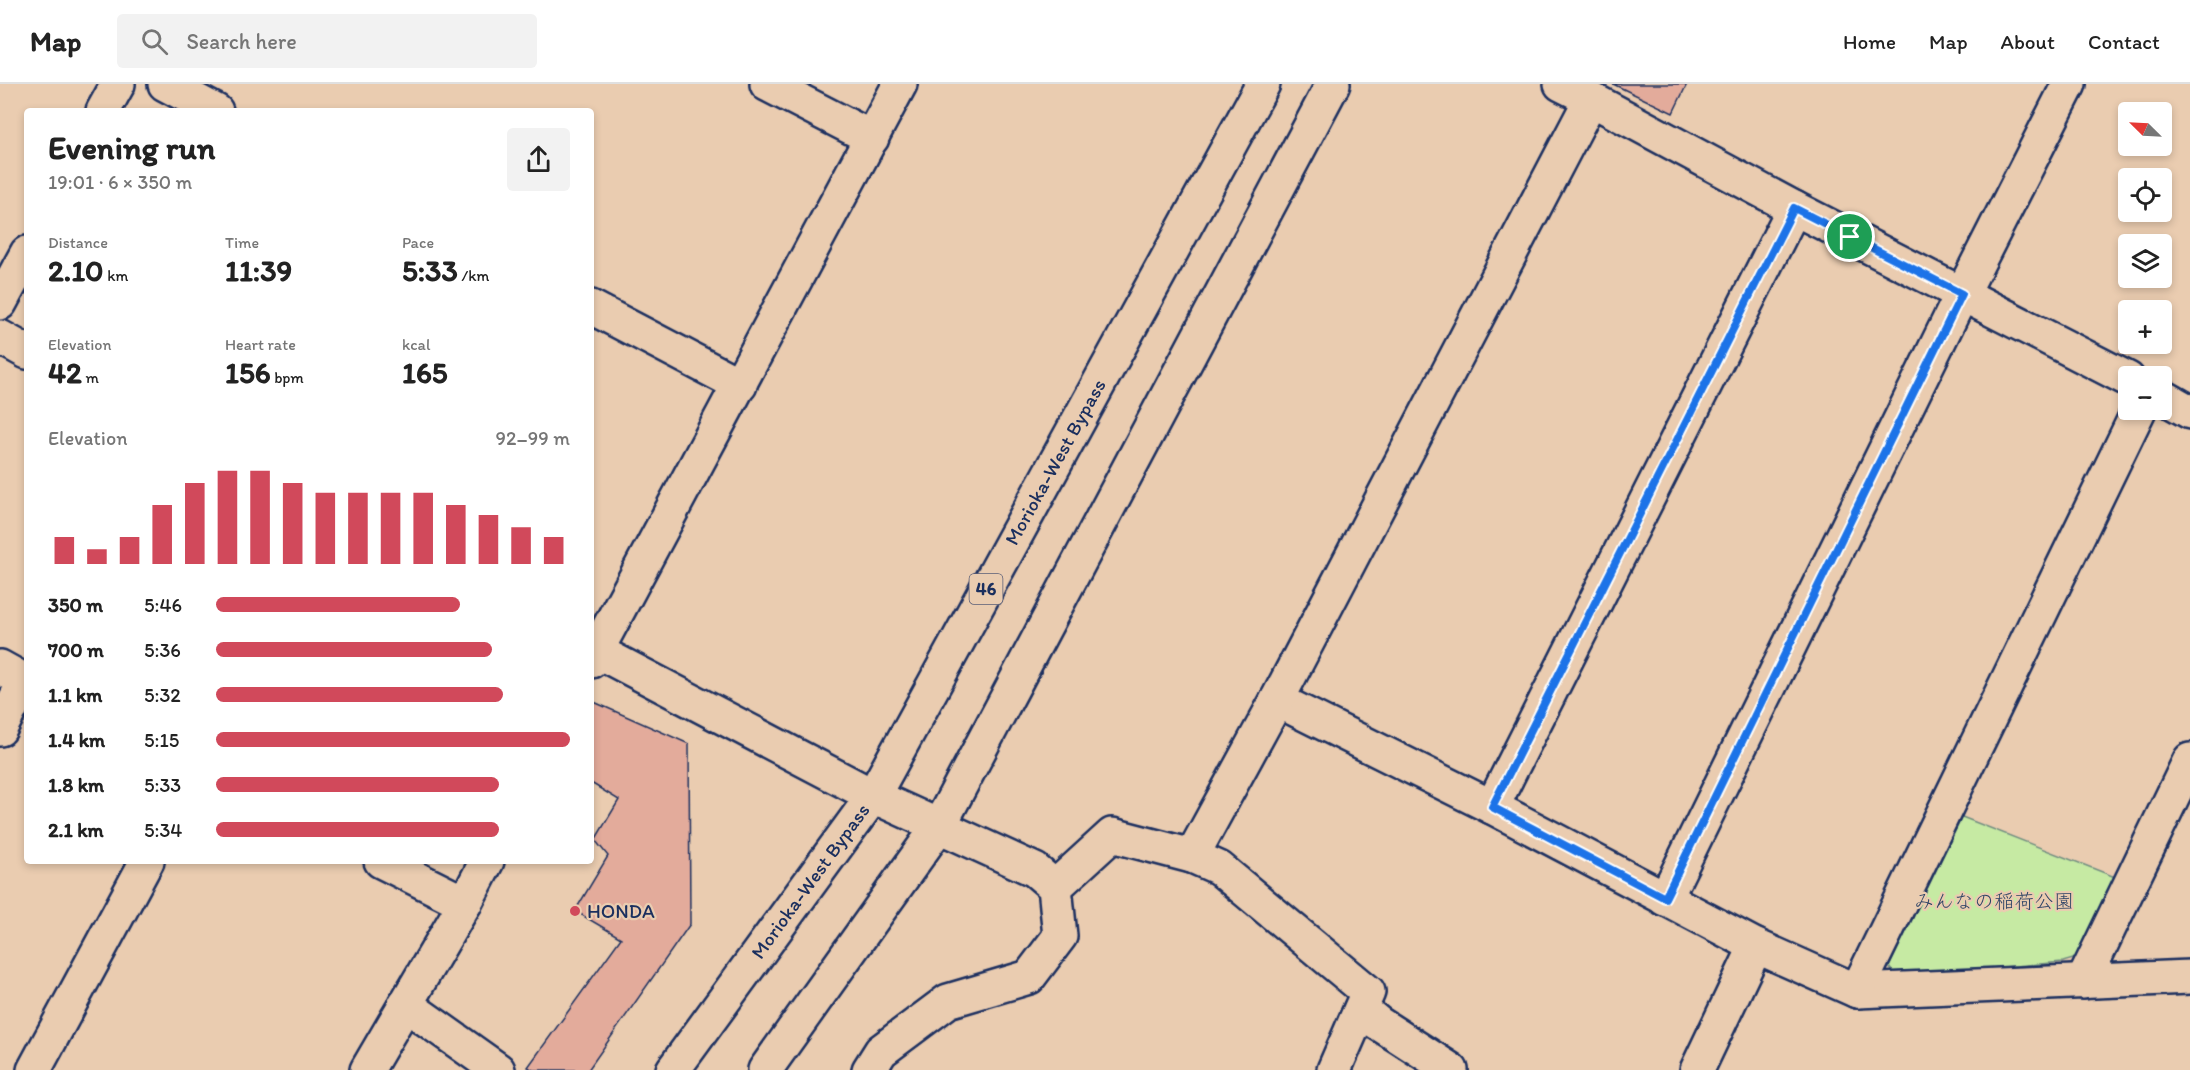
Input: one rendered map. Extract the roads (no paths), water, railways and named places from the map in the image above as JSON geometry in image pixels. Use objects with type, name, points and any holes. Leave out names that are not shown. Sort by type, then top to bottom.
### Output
[{"type":"main road","points":[[105,108],[118,84]]},
{"type":"main road","points":[[165,84],[210,108]]},
{"type":"main road","points":[[767,84],[872,138]]},
{"type":"main road","points":[[594,651],[740,385],[900,84]]},
{"type":"main road","name":"Morioka-West Bypass","points":[[673,1070],[873,796],[1263,84]]},
{"type":"main road","points":[[765,1070],[939,826],[1333,84]]},
{"type":"main road","points":[[1561,84],[1794,208],[2118,374]]},
{"type":"main road","points":[[1665,898],[1962,294],[2069,84]]},
{"type":"main road","points":[[1192,856],[1277,700],[1591,99]]},
{"type":"main road","points":[[1492,807],[1794,208]]},
{"type":"main road","points":[[0,303],[24,259]]},
{"type":"main road","points":[[594,309],[740,385]]},
{"type":"main road","points":[[0,338],[24,350]]},
{"type":"main road","points":[[2172,402],[2190,412]]},
{"type":"main road","points":[[1857,991],[2134,420]]},
{"type":"main road","points":[[594,654],[873,796],[1035,870],[1055,887],[1060,936],[1029,977],[948,1000],[881,1051],[869,1070]]},
{"type":"main road","points":[[0,729],[17,677]]},
{"type":"main road","points":[[1277,700],[1492,807],[1756,946],[1857,991],[2190,977]]},
{"type":"main road","points":[[2083,982],[2190,760]]},
{"type":"main road","points":[[1055,887],[1112,835],[1192,856],[1219,868],[1368,992],[1334,1070]]},
{"type":"main road","points":[[34,1070],[145,864]]},
{"type":"main road","points":[[387,864],[465,903]]},
{"type":"main road","points":[[367,1070],[485,864]]},
{"type":"main road","points":[[1697,1070],[1756,946]]},
{"type":"main road","points":[[405,1004],[498,1070]]},
{"type":"main road","points":[[1361,1008],[1378,1023],[1451,1070]]},
{"type":"place","name":"HONDA","points":[[575,911]]},
{"type":"park label","name":"みんなの稲荷公園","points":[[1994,901]]}]
